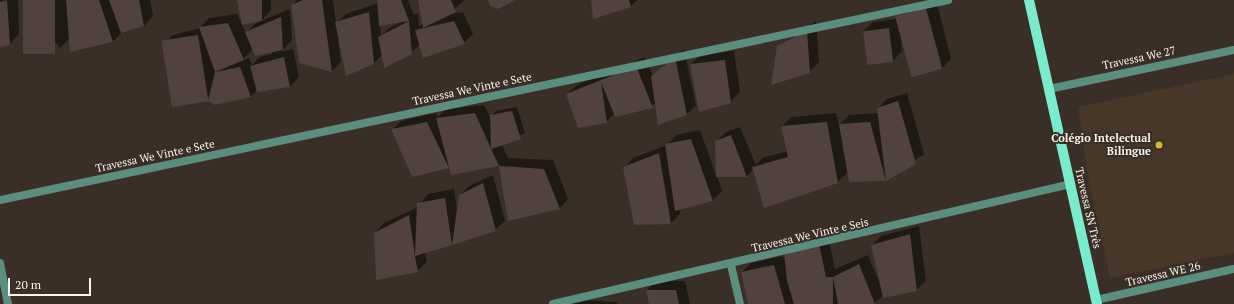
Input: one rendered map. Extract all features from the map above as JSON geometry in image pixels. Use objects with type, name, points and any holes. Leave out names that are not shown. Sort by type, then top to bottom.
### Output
[{"type":"main road","name":"Travessa SN Três","points":[[1029,0],[1097,302]]},
{"type":"street","name":"Travessa We Vinte e Sete","points":[[0,200],[948,0]]},
{"type":"street","name":"Travessa We 27","points":[[1049,89],[1234,50]]},
{"type":"street","name":"Travessa We Vinte e Seis","points":[[553,304],[731,264],[1071,184]]},
{"type":"street","points":[[0,263],[8,304]]},
{"type":"street","points":[[731,264],[740,304]]},
{"type":"street","name":"Travessa WE 26","points":[[1097,302],[1234,269]]},
{"type":"shaded area","name":"Colégio Intelectual Bilingue","points":[[1234,74],[1234,253],[1110,278],[1089,182],[1078,107]]},
{"type":"building","points":[[7,0],[10,45],[0,47],[0,2]]},
{"type":"building","points":[[23,0],[55,0],[55,54],[23,54]]},
{"type":"building","points":[[66,0],[99,0],[113,42],[70,52]]},
{"type":"building","points":[[109,0],[139,0],[144,26],[121,33]]},
{"type":"building","points":[[237,0],[262,0],[262,21],[242,25]]},
{"type":"building","points":[[303,0],[322,0],[332,72],[299,63],[291,5]]},
{"type":"building","points":[[377,0],[401,0],[409,21],[379,26]]},
{"type":"building","points":[[418,0],[451,0],[456,12],[423,28]]},
{"type":"building","points":[[488,0],[515,0],[498,9],[490,6]]},
{"type":"building","points":[[591,0],[629,0],[631,7],[593,19]]},
{"type":"building","points":[[926,8],[942,69],[911,77],[895,16]]},
{"type":"building","points":[[369,12],[374,64],[346,76],[335,22]]},
{"type":"building","points":[[281,17],[283,50],[255,56],[245,32]]},
{"type":"building","points":[[409,21],[412,54],[384,68],[378,37]]},
{"type":"building","points":[[454,21],[465,44],[423,58],[415,30]]},
{"type":"building","points":[[228,23],[244,60],[215,72],[199,27]]},
{"type":"building","points":[[889,28],[893,62],[867,65],[863,31]]},
{"type":"building","points":[[807,30],[810,73],[771,85],[777,46]]},
{"type":"building","points":[[198,35],[208,101],[172,107],[161,41]]},
{"type":"building","points":[[284,57],[290,87],[257,92],[250,66]]},
{"type":"building","points":[[675,57],[687,115],[658,125],[651,76]]},
{"type":"building","points":[[725,60],[731,103],[699,112],[690,64]]},
{"type":"building","points":[[636,66],[653,108],[615,117],[601,82],[607,123],[578,128],[566,94]]},
{"type":"building","points":[[240,67],[251,97],[215,105],[208,101],[215,72]]},
{"type":"building","points":[[898,101],[916,164],[886,181],[877,108]]},
{"type":"building","points":[[512,111],[521,139],[491,149],[490,115]]},
{"type":"building","points":[[475,113],[499,166],[451,175],[436,118]]},
{"type":"building","points":[[427,122],[449,168],[412,177],[391,129]]},
{"type":"building","points":[[827,122],[838,183],[764,208],[752,167],[788,157],[781,126]]},
{"type":"building","points":[[870,122],[886,181],[849,182],[839,124]]},
{"type":"building","points":[[731,135],[747,177],[716,177],[715,141]]},
{"type":"building","points":[[691,139],[713,201],[675,211],[665,144]]},
{"type":"building","points":[[659,153],[671,224],[634,225],[623,167]]},
{"type":"building","points":[[499,166],[544,169],[560,209],[508,221]]},
{"type":"building","points":[[483,183],[496,231],[452,245],[459,195]]},
{"type":"building","points":[[445,198],[452,245],[415,256],[417,203]]},
{"type":"building","points":[[409,215],[418,272],[376,280],[374,233]]},
{"type":"building","points":[[910,234],[917,291],[883,298],[871,245]]},
{"type":"building","points":[[819,243],[826,277],[833,277],[833,304],[794,304],[787,281],[784,252]]},
{"type":"building","points":[[859,264],[875,304],[838,304],[833,277]]},
{"type":"building","points":[[774,265],[785,304],[748,304],[741,272]]},
{"type":"building","points":[[646,290],[676,290],[679,304],[649,304]]},
{"type":"place","name":"Colégio Intelectual Bilingue","points":[[1159,145]]}]
